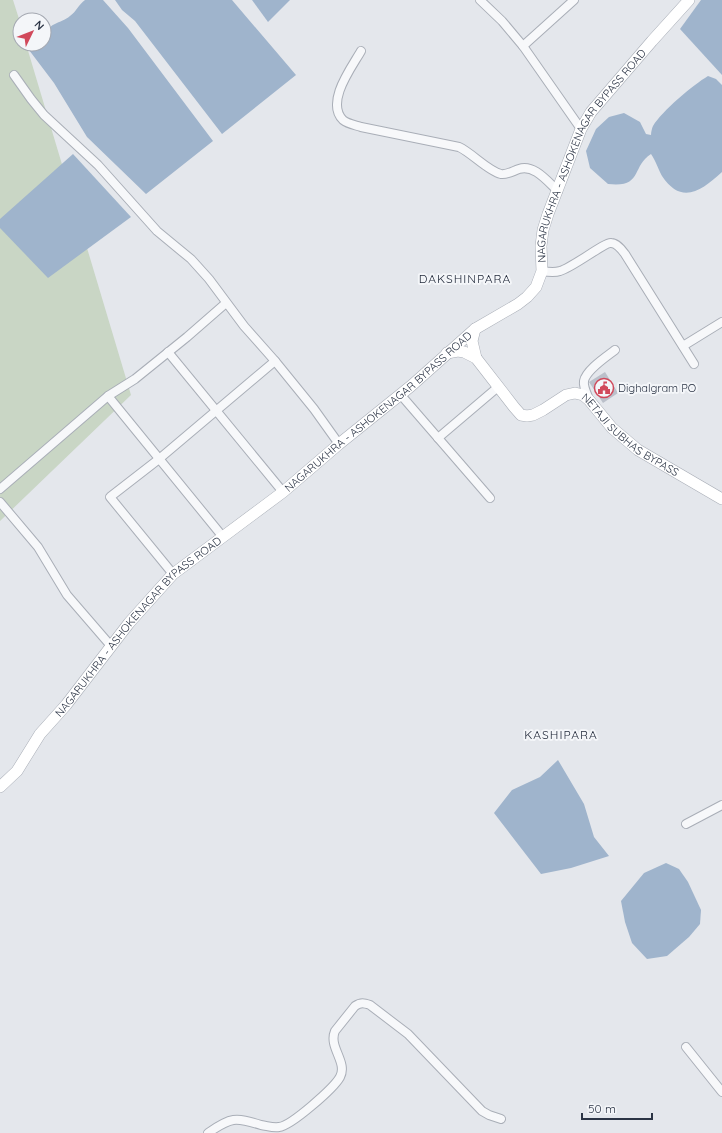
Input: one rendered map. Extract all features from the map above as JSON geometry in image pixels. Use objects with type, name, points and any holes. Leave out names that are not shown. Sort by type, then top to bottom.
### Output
[{"type":"main road","name":"NAGARUKHRA - ASHOKENAGAR BYPASS ROAD","points":[[1,784],[17,770],[40,734],[66,705],[129,623],[173,574],[283,492],[475,329],[518,304],[536,287],[542,271],[541,246],[543,230],[581,129],[596,106],[689,0]]},
{"type":"main road","points":[[475,329],[472,340],[476,358]]},
{"type":"main road","points":[[447,354],[458,351],[464,352],[476,358]]},
{"type":"main road","name":"NETAJI SUBHAS BYPASS","points":[[476,358],[521,415],[533,415],[566,396],[575,393],[582,395],[589,400],[612,428],[638,450],[722,499]]},
{"type":"street","points":[[480,0],[502,21],[523,46],[581,129]]},
{"type":"street","points":[[523,46],[574,0]]},
{"type":"street","points":[[361,51],[340,87],[337,96],[340,115],[344,120],[350,124],[459,147],[494,171],[501,174],[508,174],[523,168],[529,168],[535,171],[558,190]]},
{"type":"street","points":[[14,75],[30,99],[44,115],[98,165],[157,231],[191,259],[209,279],[226,303],[314,409],[339,444]]},
{"type":"street","points":[[542,271],[552,273],[567,268],[580,262],[607,243],[612,242],[625,254],[694,364]]},
{"type":"street","points":[[0,489],[108,396],[135,379],[226,303]]},
{"type":"street","points":[[683,346],[722,322]]},
{"type":"street","points":[[589,400],[584,380],[592,368],[615,350]]},
{"type":"street","points":[[168,352],[283,492]]},
{"type":"street","points":[[173,574],[110,498],[159,459],[275,361]]},
{"type":"street","points":[[438,438],[498,387]]},
{"type":"street","points":[[400,394],[490,498]]},
{"type":"street","points":[[108,396],[223,537]]},
{"type":"street","points":[[0,502],[38,547],[67,595],[111,646]]},
{"type":"street","points":[[686,824],[722,805]]},
{"type":"street","points":[[208,1133],[232,1119],[240,1119],[272,1127],[286,1126],[322,1096],[335,1084],[342,1074],[342,1068],[334,1044],[333,1035],[359,1003],[370,1005],[404,1030],[482,1111],[489,1116],[501,1119]]},
{"type":"street","points":[[686,1048],[722,1092]]},
{"type":"green space","points":[[0,0],[13,0],[17,12],[12,12],[12,52],[28,52],[131,395],[0,521]]},
{"type":"water","points":[[85,0],[103,0],[128,28],[213,141],[146,194],[87,137],[54,83],[31,52],[52,52],[52,26],[70,16]]},
{"type":"water","points":[[115,0],[232,0],[296,75],[222,134],[135,21],[122,10]]},
{"type":"water","points":[[252,0],[290,0],[268,22]]},
{"type":"water","points":[[701,0],[722,0],[722,75],[680,29]]},
{"type":"water","points":[[708,76],[716,79],[722,85],[722,172],[707,184],[692,192],[684,193],[677,191],[662,176],[651,154],[645,159],[632,180],[627,183],[608,184],[590,168],[586,151],[596,129],[609,117],[624,113],[640,122],[646,134],[651,135],[653,126],[663,113],[686,92]]},
{"type":"water","points":[[73,154],[131,217],[48,278],[0,228],[0,219]]},
{"type":"water","points":[[558,760],[584,804],[594,837],[609,856],[571,868],[541,874],[494,813],[512,790],[540,777]]},
{"type":"water","points":[[666,863],[679,869],[688,882],[701,910],[700,924],[689,937],[667,956],[647,959],[632,943],[625,922],[621,901],[644,873]]},
{"type":"building","name":"Dighalgram PO","points":[[605,372],[618,393],[603,403],[589,382]]},
{"type":"place","name":"Dighalgram PO","points":[[604,388]]},
{"type":"district","name":"DAKSHINPARA","points":[[465,279]]},
{"type":"district","name":"KASHIPARA","points":[[561,735]]}]
